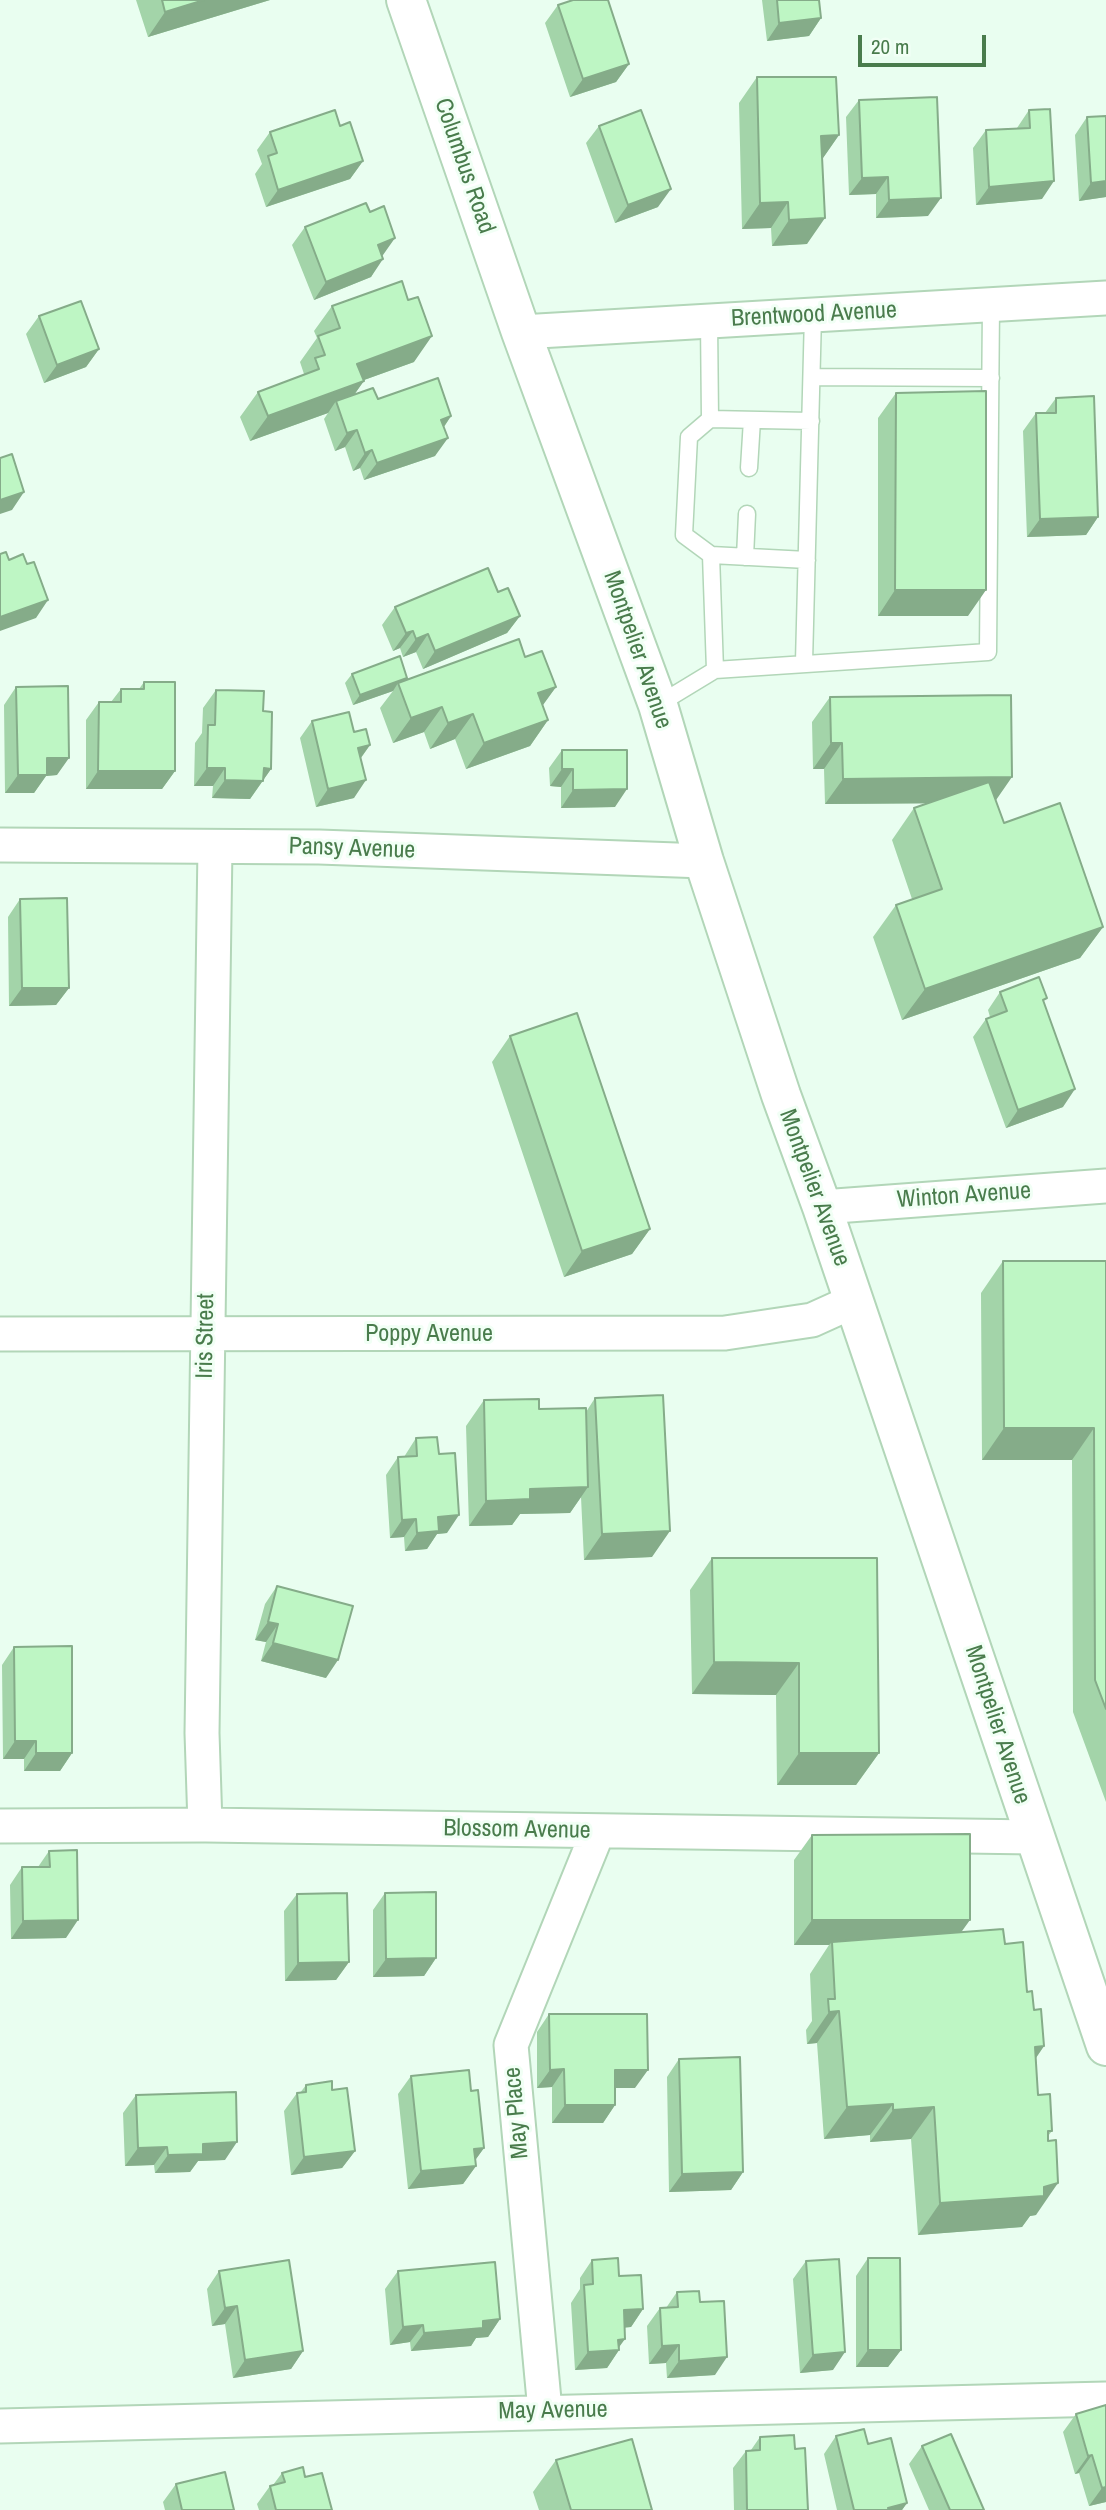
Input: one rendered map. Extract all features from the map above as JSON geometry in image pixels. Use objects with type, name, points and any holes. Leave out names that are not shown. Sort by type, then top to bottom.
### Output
[{"type":"street","name":"Columbus Road","points":[[406,0],[521,332]]},
{"type":"street","name":"Brentwood Avenue","points":[[521,332],[1106,298]]},
{"type":"street","name":"Montpelier Avenue","points":[[521,332],[658,705],[704,861],[781,1095],[822,1207],[1106,2046]]},
{"type":"street","name":"Pansy Avenue","points":[[0,845],[319,847],[704,861]]},
{"type":"street","name":"Iris Street","points":[[205,1825],[202,1720],[215,847]]},
{"type":"street","name":"Winton Avenue","points":[[822,1207],[1106,1186]]},
{"type":"street","name":"Poppy Avenue","points":[[0,1334],[725,1334],[811,1320],[853,1301]]},
{"type":"street","name":"Blossom Avenue","points":[[0,1826],[205,1825],[1034,1837]]},
{"type":"street","name":"May Place","points":[[545,2411],[511,2045],[598,1831]]},
{"type":"street","name":"May Avenue","points":[[0,2426],[220,2423],[545,2411],[1106,2399]]},
{"type":"lane","points":[[658,705],[715,670],[804,662],[988,652],[991,305]]},
{"type":"lane","points":[[804,662],[813,315]]},
{"type":"lane","points":[[709,321],[710,419]]},
{"type":"lane","points":[[812,377],[991,378]]},
{"type":"lane","points":[[807,560],[711,555],[684,535],[689,437],[710,419],[811,421]]},
{"type":"lane","points":[[749,468],[752,420]]},
{"type":"lane","points":[[745,557],[747,514]]},
{"type":"lane","points":[[711,555],[715,670]]},
{"type":"building","points":[[162,0],[204,0],[165,12]]},
{"type":"building","points":[[573,0],[608,0],[629,64],[583,79],[558,5]]},
{"type":"building","points":[[777,0],[819,0],[821,18],[779,23]]},
{"type":"building","points":[[757,77],[836,77],[839,135],[821,136],[825,218],[789,220],[788,202],[760,203]]},
{"type":"building","points":[[937,97],[941,198],[889,200],[888,177],[862,178],[859,100]]},
{"type":"building","points":[[1050,109],[1054,181],[989,187],[986,130],[1030,128],[1029,110]]},
{"type":"building","points":[[335,110],[340,126],[350,122],[363,161],[278,190],[268,156],[277,153],[270,132]]},
{"type":"building","points":[[641,110],[671,189],[628,205],[599,126]]},
{"type":"building","points":[[1106,116],[1106,181],[1091,183],[1087,117]]},
{"type":"building","points":[[366,203],[370,212],[384,206],[395,238],[378,245],[383,259],[326,282],[305,227]]},
{"type":"building","points":[[402,281],[408,300],[418,297],[432,336],[357,364],[364,381],[268,416],[258,392],[319,369],[315,358],[325,355],[318,336],[340,328],[332,306]]},
{"type":"building","points":[[81,301],[99,349],[57,365],[39,316]]},
{"type":"building","points":[[438,378],[451,416],[441,420],[448,438],[377,463],[372,450],[365,453],[357,430],[347,433],[336,401],[373,388],[378,399]]},
{"type":"building","points":[[986,391],[986,590],[895,590],[896,393]]},
{"type":"building","points":[[1094,396],[1098,517],[1040,519],[1036,413],[1056,413],[1056,398]]},
{"type":"building","points":[[12,454],[24,492],[0,500],[0,458]]},
{"type":"building","points":[[6,552],[9,560],[23,554],[27,564],[34,562],[48,600],[0,617],[0,554]]},
{"type":"building","points":[[488,568],[498,592],[508,588],[520,616],[435,651],[428,634],[416,639],[413,631],[406,633],[395,607]]},
{"type":"building","points":[[519,639],[525,657],[542,651],[556,687],[538,693],[548,720],[484,743],[473,714],[448,723],[442,707],[411,718],[398,683]]},
{"type":"building","points":[[400,656],[407,678],[360,695],[352,674]]},
{"type":"building","points":[[144,682],[175,682],[175,771],[98,771],[99,702],[121,702],[121,689],[144,689]]},
{"type":"building","points":[[68,686],[69,758],[47,758],[47,775],[18,775],[16,687]]},
{"type":"building","points":[[216,690],[264,691],[263,711],[272,712],[271,769],[264,768],[263,781],[225,780],[225,768],[207,768],[208,725],[215,725]]},
{"type":"building","points":[[1011,695],[1012,777],[843,779],[842,743],[831,743],[830,697]]},
{"type":"building","points":[[349,712],[354,732],[366,729],[370,745],[358,748],[366,780],[328,789],[312,721]]},
{"type":"building","points":[[562,750],[627,750],[627,789],[573,790],[573,769],[562,769]]},
{"type":"building","points":[[989,782],[1004,823],[1060,803],[1103,927],[925,989],[896,905],[942,889],[914,808]]},
{"type":"building","points":[[67,898],[69,988],[22,988],[20,899]]},
{"type":"building","points":[[1039,977],[1047,998],[1043,1000],[1075,1089],[1018,1110],[986,1019],[1007,1011],[1000,992]]},
{"type":"building","points":[[577,1013],[650,1229],[582,1251],[510,1036]]},
{"type":"building","points":[[1003,1261],[1106,1261],[1106,1709],[1095,1680],[1094,1428],[1004,1428]]},
{"type":"building","points":[[663,1395],[670,1531],[602,1534],[595,1398]]},
{"type":"building","points":[[539,1399],[539,1409],[586,1408],[588,1487],[530,1489],[530,1499],[486,1501],[484,1400]]},
{"type":"building","points":[[437,1437],[439,1454],[455,1453],[459,1515],[438,1517],[439,1531],[417,1533],[416,1519],[402,1520],[398,1457],[417,1456],[416,1438]]},
{"type":"building","points":[[712,1558],[877,1558],[879,1753],[799,1753],[799,1663],[714,1662]]},
{"type":"building","points":[[277,1586],[353,1606],[338,1660],[273,1643],[278,1624],[268,1622]]},
{"type":"building","points":[[72,1646],[72,1753],[36,1753],[36,1741],[15,1741],[14,1647]]},
{"type":"building","points":[[970,1834],[970,1920],[812,1920],[812,1835]]},
{"type":"building","points":[[77,1850],[78,1920],[23,1921],[22,1867],[50,1867],[49,1851]]},
{"type":"building","points":[[436,1892],[436,1958],[386,1959],[385,1893]]},
{"type":"building","points":[[347,1893],[349,1962],[298,1963],[297,1894]]},
{"type":"building","points":[[1003,1929],[1005,1944],[1023,1942],[1027,1992],[1032,1991],[1034,2010],[1041,2009],[1044,2046],[1035,2047],[1038,2095],[1050,2094],[1052,2131],[1048,2131],[1048,2141],[1056,2140],[1058,2183],[1044,2187],[1044,2196],[940,2203],[934,2107],[893,2110],[893,2104],[847,2107],[839,2011],[829,2012],[828,1999],[835,1999],[832,1942]]},
{"type":"building","points":[[549,2014],[647,2014],[648,2070],[615,2070],[615,2105],[565,2105],[564,2069],[550,2070]]},
{"type":"building","points":[[740,2057],[743,2172],[682,2174],[679,2059]]},
{"type":"building","points":[[469,2070],[471,2091],[478,2090],[484,2148],[474,2149],[476,2166],[421,2171],[411,2076]]},
{"type":"building","points":[[332,2081],[332,2090],[347,2088],[355,2151],[304,2157],[297,2093],[306,2092],[306,2085]]},
{"type":"building","points":[[236,2092],[237,2142],[203,2144],[203,2154],[168,2155],[167,2147],[138,2148],[136,2095]]},
{"type":"building","points":[[618,2258],[619,2276],[641,2275],[643,2309],[624,2310],[625,2339],[618,2340],[619,2350],[588,2352],[584,2285],[593,2284],[592,2260]]},
{"type":"building","points":[[868,2258],[900,2258],[901,2350],[868,2350]]},
{"type":"building","points":[[839,2259],[845,2352],[813,2355],[806,2261]]},
{"type":"building","points":[[289,2260],[303,2351],[245,2360],[237,2306],[225,2308],[219,2271]]},
{"type":"building","points":[[495,2262],[500,2319],[483,2321],[483,2328],[424,2333],[423,2325],[403,2327],[398,2271]]},
{"type":"building","points":[[699,2291],[700,2302],[724,2301],[727,2357],[679,2361],[679,2345],[662,2346],[660,2308],[678,2307],[677,2292]]},
{"type":"building","points":[[1106,2405],[1106,2487],[1102,2488],[1092,2455],[1088,2456],[1076,2414]]},
{"type":"building","points":[[864,2429],[868,2444],[891,2438],[907,2503],[888,2508],[889,2510],[854,2510],[836,2436]]},
{"type":"building","points":[[951,2434],[984,2510],[950,2510],[922,2446]]},
{"type":"building","points":[[794,2435],[795,2449],[805,2448],[808,2510],[747,2510],[746,2451],[760,2450],[760,2437]]},
{"type":"building","points":[[632,2439],[652,2510],[571,2510],[556,2460]]},
{"type":"building","points":[[303,2467],[305,2477],[322,2473],[332,2510],[276,2510],[270,2486],[285,2482],[282,2473]]},
{"type":"building","points":[[225,2472],[234,2510],[182,2510],[176,2484]]}]
